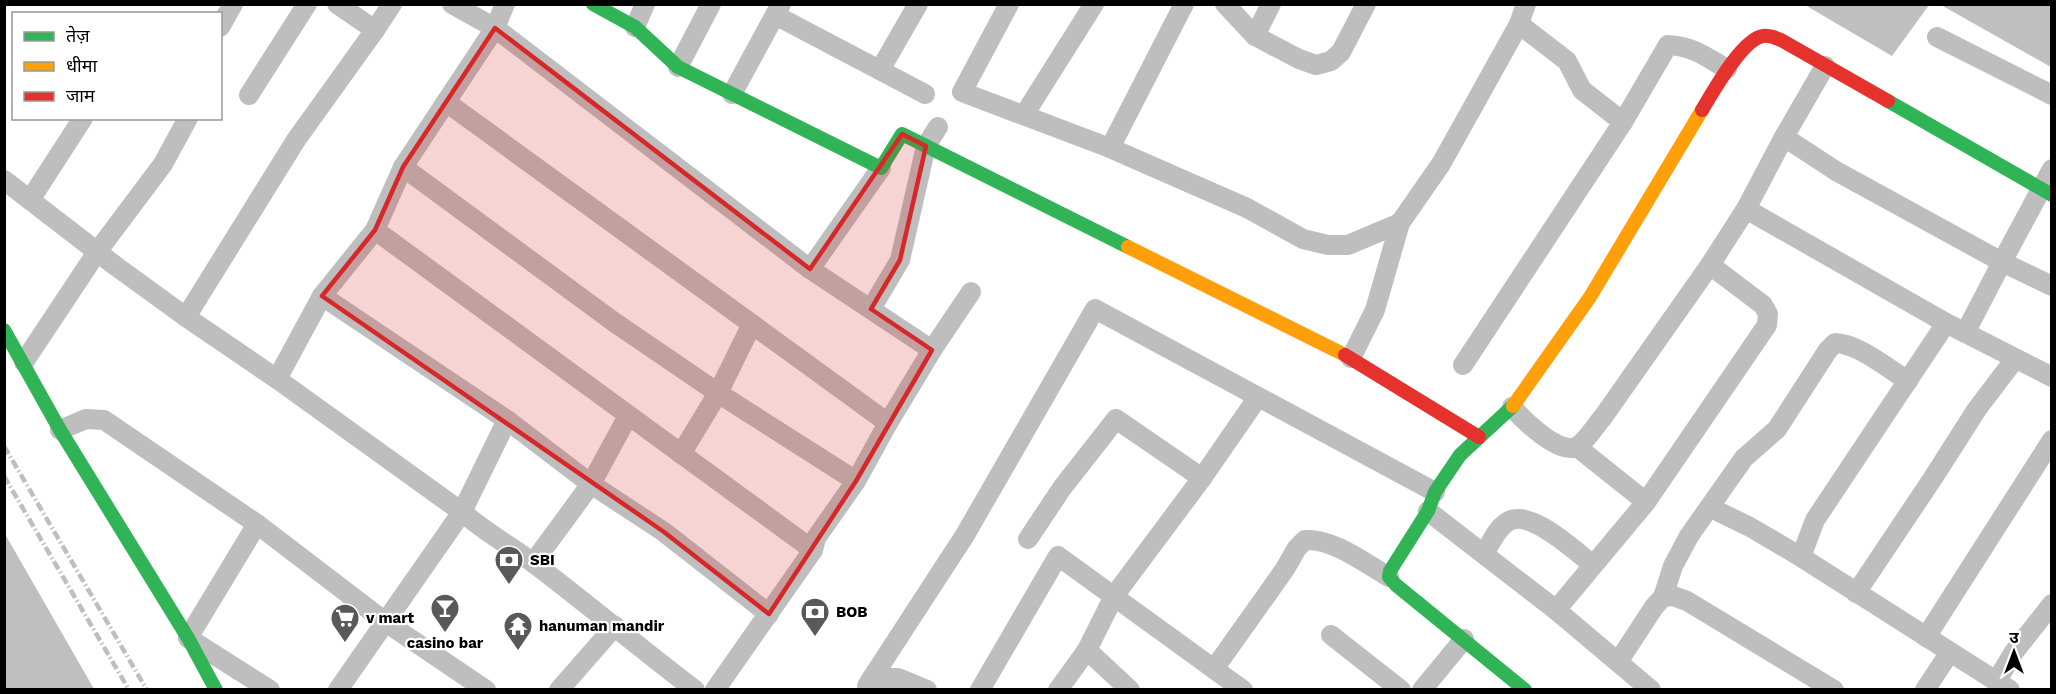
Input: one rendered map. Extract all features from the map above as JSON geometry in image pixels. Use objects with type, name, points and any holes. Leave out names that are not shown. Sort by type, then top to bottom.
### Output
[{"type":"street","points":[[222,24],[234,4]]},
{"type":"street","points":[[249,95],[307,4]]},
{"type":"street","points":[[337,4],[375,30]]},
{"type":"street","points":[[186,317],[296,140],[392,4]]},
{"type":"street","points":[[452,4],[495,28],[810,269],[932,350]]},
{"type":"street","points":[[277,379],[322,296],[375,230],[403,167],[495,28],[505,4]]},
{"type":"street","points":[[593,4],[634,27],[678,67],[881,168]]},
{"type":"street","points":[[634,27],[645,4]]},
{"type":"street","points":[[678,67],[711,4]]},
{"type":"street","points":[[879,70],[918,4]]},
{"type":"street","points":[[1009,4],[962,92],[1110,148],[1247,208],[1303,239],[1328,245],[1348,245],[1400,223]]},
{"type":"street","points":[[1024,116],[1094,4]]},
{"type":"street","points":[[1110,148],[1184,4]]},
{"type":"street","points":[[1225,4],[1255,36],[1299,60],[1316,65],[1330,61],[1341,52],[1366,4]]},
{"type":"street","points":[[1255,36],[1271,4]]},
{"type":"street","points":[[1351,358],[1375,310],[1400,223],[1441,164],[1519,24],[1526,4]]},
{"type":"street","points":[[732,94],[778,10],[879,70],[925,94]]},
{"type":"street","points":[[1519,24],[1567,61],[1582,90],[1623,122]]},
{"type":"street","points":[[1389,577],[1390,571],[1460,455],[1512,407],[1590,297],[1727,69],[1754,39],[1765,34],[1781,40],[2046,192]]},
{"type":"street","points":[[1937,37],[2052,95]]},
{"type":"street","points":[[1463,365],[1623,122],[1668,45],[1683,46],[1699,52],[1727,69]]},
{"type":"street","points":[[1512,407],[1526,423],[1546,438],[1568,448],[1577,447],[1587,438],[1710,265],[1746,208],[1825,66]]},
{"type":"street","points":[[446,102],[888,423]]},
{"type":"street","points":[[30,200],[82,120]]},
{"type":"street","points":[[24,362],[97,252],[163,164],[187,120]]},
{"type":"street","points":[[871,309],[900,260],[926,147],[938,127]]},
{"type":"street","points":[[810,269],[902,134],[1351,358],[1479,436]]},
{"type":"street","points":[[1784,137],[1836,171],[2002,262],[2052,286]]},
{"type":"street","points":[[403,167],[614,322],[718,393],[856,481]]},
{"type":"street","points":[[1965,333],[2002,262],[2046,192],[2052,170]]},
{"type":"street","points":[[4,180],[186,317],[277,379],[462,512],[484,531],[533,563],[695,690]]},
{"type":"street","points":[[1746,208],[1946,323],[2052,377]]},
{"type":"street","points":[[375,230],[813,550]]},
{"type":"street","points":[[1556,610],[1646,502],[1767,325],[1768,314],[1763,305],[1710,265]]},
{"type":"street","points":[[715,690],[813,550],[816,538],[856,481],[932,350],[971,292]]},
{"type":"street","points":[[322,296],[507,420],[591,484],[664,532],[769,614]]},
{"type":"street","points":[[868,684],[965,536],[1095,309],[1258,397],[1431,501],[1484,554],[1556,610],[1651,690]]},
{"type":"street","points":[[1801,557],[1815,520],[1946,323]]},
{"type":"street","points":[[681,454],[718,393],[752,324]]},
{"type":"street","points":[[4,330],[24,362],[60,430],[188,638],[216,690]]},
{"type":"street","points":[[1618,662],[1663,597],[1672,567],[1689,536],[1711,508],[1744,458],[1777,429],[1828,350],[1835,343],[1843,343],[1855,348],[1908,381]]},
{"type":"street","points":[[1856,593],[1977,409],[2015,359]]},
{"type":"street","points":[[1058,690],[1087,650],[1114,596],[1202,478],[1258,397]]},
{"type":"street","points":[[533,563],[591,484],[628,416]]},
{"type":"street","points":[[60,430],[86,419],[104,420],[257,524],[384,621],[486,690]]},
{"type":"street","points":[[1028,539],[1062,488],[1116,419],[1202,478]]},
{"type":"street","points":[[338,690],[462,512],[507,420]]},
{"type":"street","points":[[1926,637],[2052,440]]},
{"type":"street","points":[[1577,447],[1646,502]]},
{"type":"street","points":[[1711,508],[1750,527],[1801,557],[2003,686],[2014,652],[2052,604]]},
{"type":"street","points":[[1484,554],[1499,530],[1508,521],[1517,518],[1543,527],[1593,565]]},
{"type":"street","points":[[188,638],[257,524]]},
{"type":"street","points":[[1214,669],[1285,569],[1297,548],[1305,540],[1314,539],[1329,543],[1389,577],[1525,690]]},
{"type":"street","points":[[980,690],[1059,556],[1243,690]]},
{"type":"street","points":[[1663,597],[1673,596],[1687,601],[1834,690]]},
{"type":"street","points":[[559,690],[615,626]]},
{"type":"street","points":[[1330,635],[1401,690]]},
{"type":"street","points":[[188,638],[270,690]]},
{"type":"street","points":[[1422,690],[1464,639]]},
{"type":"street","points":[[1087,650],[1130,690]]},
{"type":"street","points":[[1925,690],[1950,652]]},
{"type":"street","points":[[868,684],[898,678],[927,690]]},
{"type":"highlighted area","points":[[495,28],[810,269],[902,134],[926,146],[900,260],[871,309],[932,350],[856,481],[769,614],[664,532],[322,296],[375,230],[403,167]]},
{"type":"shaded area","points":[[1805,5],[1929,5],[1892,56]]},
{"type":"shaded area","points":[[1941,5],[2051,5],[2051,67]]},
{"type":"shaded area","points":[[5,534],[94,689],[5,689]]},
{"type":"railway","points":[[4,446],[147,690]]},
{"type":"railway","points":[[4,476],[129,690]]},
{"type":"traffic: fast","points":[[593,4],[635,27],[678,67],[881,168],[902,134],[1128,247]]},
{"type":"traffic: fast","points":[[1888,101],[2052,195]]},
{"type":"traffic: fast","points":[[4,330],[60,430],[188,638],[216,690]]},
{"type":"traffic: fast","points":[[1513,406],[1460,455],[1435,492],[1428,511],[1390,571],[1389,577],[1525,690]]},
{"type":"traffic: slow","points":[[1513,406],[1590,297],[1702,110]]},
{"type":"traffic: slow","points":[[1128,247],[1345,355]]},
{"type":"traffic: jam","points":[[1702,110],[1737,56],[1755,39],[1763,36],[1781,40],[1888,101]]},
{"type":"traffic: jam","points":[[1345,355],[1479,437]]},
{"type":"place","name":"SBI","points":[[509,586]]},
{"type":"place","name":"casino bar","points":[[445,634]]},
{"type":"place","name":"BOB","points":[[815,638]]},
{"type":"place","name":"v mart","points":[[345,644]]},
{"type":"place","name":"hanuman mandir","points":[[518,652]]}]
